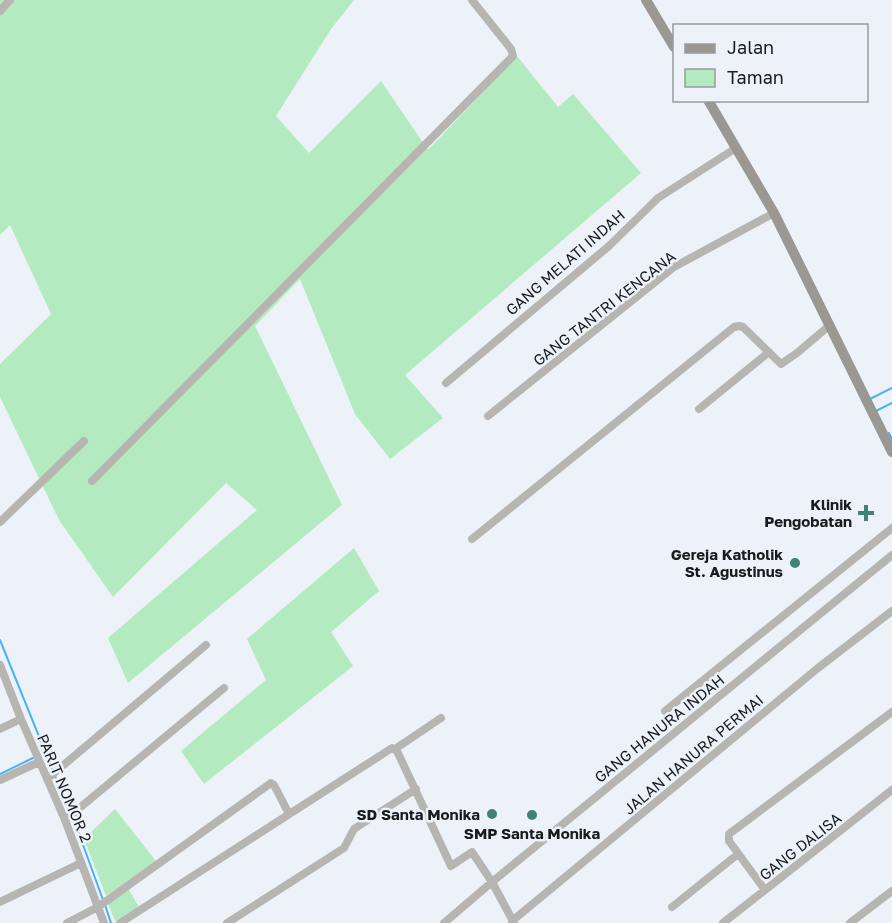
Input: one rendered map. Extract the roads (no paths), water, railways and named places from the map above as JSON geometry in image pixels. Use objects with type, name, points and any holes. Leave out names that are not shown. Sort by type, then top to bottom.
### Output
[{"type":"main road","points":[[646,0],[673,43]]},
{"type":"main road","points":[[709,102],[774,213],[892,452]]},
{"type":"street","points":[[0,11],[10,0]]},
{"type":"street","points":[[92,481],[513,56],[511,49],[472,0]]},
{"type":"street","name":"GANG MELATI INDAH","points":[[446,382],[609,246],[658,198],[736,148]]},
{"type":"street","name":"GANG TANTRI KENCANA","points":[[488,416],[674,267],[774,213]]},
{"type":"street","points":[[472,539],[735,327],[742,326],[778,363],[783,363],[830,325]]},
{"type":"street","points":[[699,409],[769,352]]},
{"type":"street","points":[[0,522],[84,441]]},
{"type":"street","points":[[665,711],[892,528]]},
{"type":"street","name":"GANG HANURA INDAH","points":[[444,923],[892,555]]},
{"type":"street","name":"JALAN HANURA PERMAI","points":[[513,922],[795,687],[892,611]]},
{"type":"street","points":[[47,779],[206,645]]},
{"type":"street","name":"PARIT NOMOR 2","points":[[0,665],[65,820],[104,923]]},
{"type":"street","points":[[65,820],[224,688]]},
{"type":"street","points":[[765,890],[729,841],[729,834],[892,712]]},
{"type":"street","points":[[120,923],[441,718]]},
{"type":"street","points":[[0,729],[21,719]]},
{"type":"street","points":[[395,749],[451,866],[472,852],[492,882],[513,922]]},
{"type":"street","points":[[0,780],[39,762]]},
{"type":"street","points":[[67,923],[98,907],[271,783],[276,787],[289,814]]},
{"type":"street","points":[[226,923],[344,848],[354,829],[416,789]]},
{"type":"street","name":"GANG DALISA","points":[[723,923],[892,790]]},
{"type":"street","points":[[672,907],[738,854]]},
{"type":"street","points":[[0,902],[81,863]]},
{"type":"street","points":[[850,923],[892,891]]},
{"type":"waterway","points":[[870,399],[892,388]]},
{"type":"waterway","points":[[876,411],[892,403]]},
{"type":"waterway","points":[[889,433],[892,439]]},
{"type":"waterway","points":[[0,640],[53,771]]},
{"type":"waterway","points":[[0,774],[35,757]]},
{"type":"waterway","points":[[55,776],[71,812]]},
{"type":"waterway","points":[[73,817],[103,900]]},
{"type":"waterway","points":[[105,905],[111,923]]},
{"type":"place","name":"Klinik Pengobatan","points":[[866,513]]},
{"type":"place","name":"Gereja Katholik St. Agustinus","points":[[795,563]]},
{"type":"place","name":"SD Santa Monika","points":[[492,814]]},
{"type":"place","name":"SMP Santa Monika","points":[[532,815]]}]
